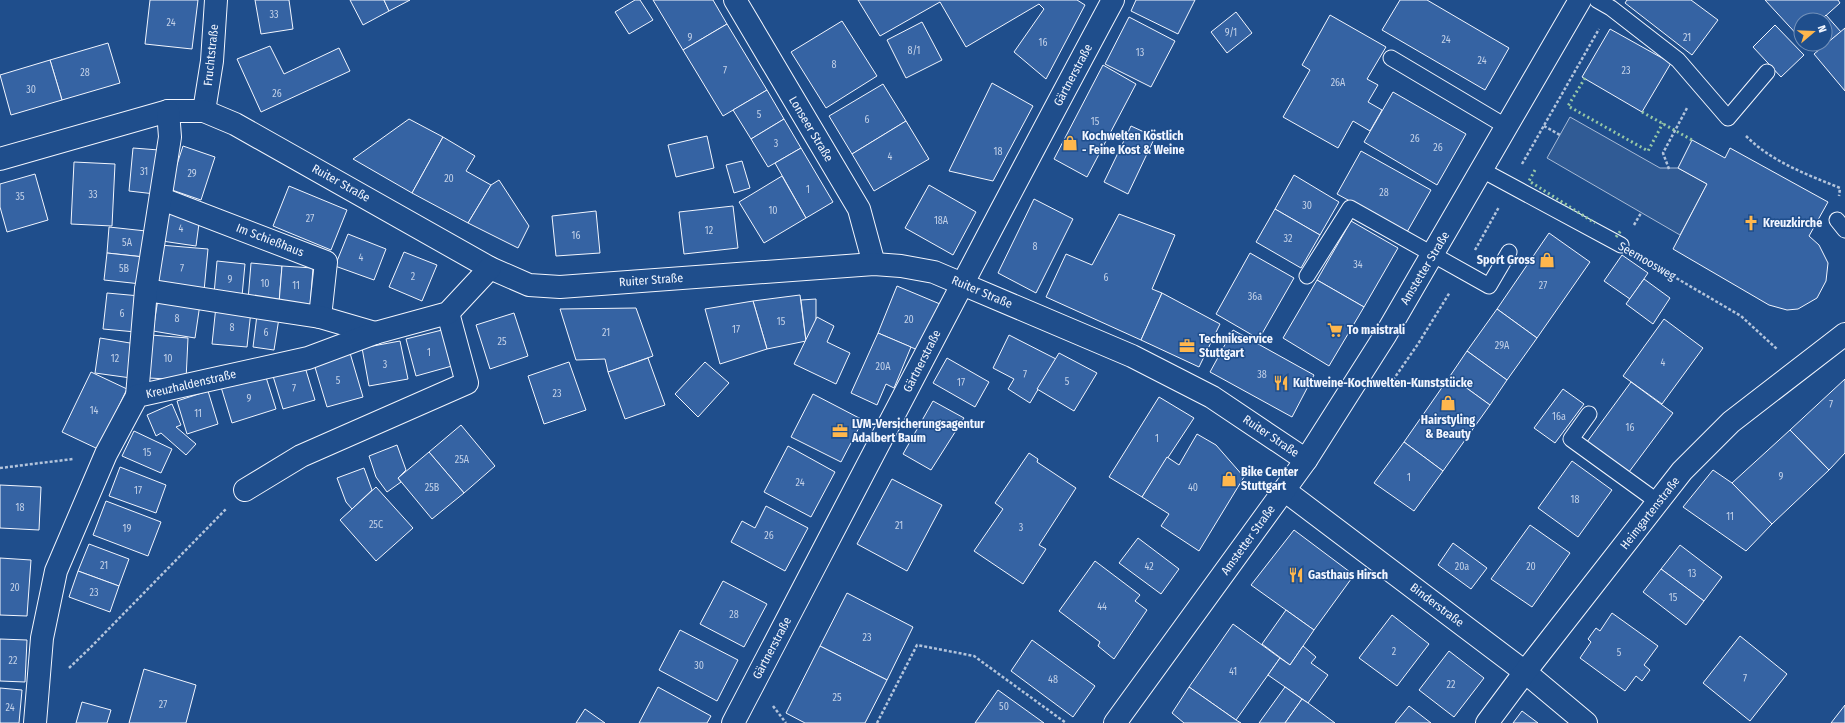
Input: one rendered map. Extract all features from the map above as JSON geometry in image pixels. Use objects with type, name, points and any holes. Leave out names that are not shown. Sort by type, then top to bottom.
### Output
[{"type":"street","name":"Fruchtstraße","points":[[204,111],[212,61],[216,0]]},
{"type":"street","name":"Lonseer Straße","points":[[735,0],[859,209],[874,264]]},
{"type":"street","name":"Amstetter Straße","points":[[1115,723],[1306,460],[1386,334],[1507,127],[1540,66],[1580,0]]},
{"type":"street","name":"Gärtnerstraße","points":[[733,723],[888,428],[1106,2]]},
{"type":"street","name":"Ruiter Straße","points":[[0,159],[168,111],[204,111],[235,124],[490,268],[529,285],[560,287],[874,264],[901,266],[934,272],[1132,356],[1212,397],[1306,460]]},
{"type":"street","points":[[137,396],[146,290],[162,199],[170,137],[168,111]]},
{"type":"street","name":"Im Schießhaus","points":[[162,199],[326,262],[320,317]]},
{"type":"street","points":[[245,490],[301,456],[467,383],[448,313],[490,268]]},
{"type":"street","points":[[146,290],[320,317],[375,334]]},
{"type":"street","name":"Kreuzhaldenstraße","points":[[36,723],[42,638],[56,571],[106,454],[137,396],[308,358],[375,334],[448,313]]},
{"type":"street","name":"Heimgartenstraße","points":[[1487,723],[1682,471],[1731,422],[1845,334]]},
{"type":"street","name":"Binderstraße","points":[[1284,490],[1525,672],[1586,723]]},
{"type":"lane","points":[[1597,0],[1611,8],[1678,60],[1728,118],[1767,72]]},
{"type":"lane","points":[[1391,58],[1507,127]]},
{"type":"lane","name":"Seemoosweg","points":[[1482,170],[1621,245]]},
{"type":"lane","points":[[1307,276],[1350,208],[1489,286],[1509,252]]},
{"type":"lane","points":[[1588,414],[1571,438],[1658,502]]},
{"type":"path","points":[[1669,168],[1663,153],[1699,85]]},
{"type":"path","points":[[1728,118],[1756,146],[1775,160],[1840,188],[1841,225]]},
{"type":"path","points":[[1544,126],[1560,135]]},
{"type":"path","name":"Seemoosweg","points":[[1621,245],[1741,316],[1799,368]]},
{"type":"path","points":[[0,468],[106,454]]},
{"type":"path","points":[[38,697],[91,647],[245,490]]},
{"type":"path","points":[[877,723],[917,645],[974,656],[1066,723]]},
{"type":"shaded area","points":[[1570,117],[1660,168],[1678,168],[1707,184],[1680,235],[1547,158]]},
{"type":"building","points":[[150,0],[198,0],[192,49],[145,44]]},
{"type":"building","points":[[255,0],[289,0],[293,29],[261,34]]},
{"type":"building","points":[[350,0],[384,0],[389,11],[363,25]]},
{"type":"building","points":[[384,0],[410,0],[389,11]]},
{"type":"building","points":[[635,0],[640,0],[653,20],[629,34],[615,12]]},
{"type":"building","points":[[653,0],[713,0],[727,24],[683,50]]},
{"type":"building","points":[[858,0],[1077,0],[1085,5],[1046,79],[1014,52],[1044,9],[1039,4],[966,47],[940,2],[880,36]]},
{"type":"building","points":[[1136,0],[1195,0],[1178,34],[1131,11]]},
{"type":"building","points":[[1400,0],[1427,0],[1509,48],[1485,90],[1382,30]]},
{"type":"building","points":[[1627,0],[1691,0],[1718,20],[1692,55],[1625,3]]},
{"type":"building","points":[[1765,0],[1838,0],[1840,3],[1830,12],[1793,12],[1793,30]]},
{"type":"building","points":[[1236,12],[1252,33],[1227,53],[1211,32]]},
{"type":"building","points":[[1330,15],[1386,47],[1367,79],[1378,85],[1368,102],[1382,110],[1370,131],[1353,121],[1338,148],[1283,117],[1310,70],[1302,65]]},
{"type":"building","points":[[1129,17],[1175,41],[1151,87],[1105,64]]},
{"type":"building","points":[[842,21],[877,76],[826,108],[791,52]]},
{"type":"building","points":[[922,22],[942,60],[906,78],[887,40]]},
{"type":"building","points":[[1833,23],[1841,32],[1833,39]]},
{"type":"building","points":[[727,24],[767,90],[723,116],[683,50]]},
{"type":"building","points":[[1775,25],[1793,44],[1793,52],[1801,52],[1804,55],[1781,77],[1753,47]]},
{"type":"building","points":[[1845,28],[1845,91],[1814,54],[1816,52],[1833,52],[1833,38]]},
{"type":"building","points":[[1610,29],[1671,63],[1642,112],[1582,77]]},
{"type":"building","points":[[108,43],[120,83],[62,100],[50,60]]},
{"type":"building","points":[[270,46],[284,74],[339,48],[350,71],[261,112],[237,59]]},
{"type":"building","points":[[50,60],[62,100],[11,115],[0,75]]},
{"type":"building","points":[[1103,65],[1136,84],[1087,177],[1054,159]]},
{"type":"building","points":[[992,83],[1033,106],[993,181],[949,171]]},
{"type":"building","points":[[883,84],[906,121],[852,154],[829,116]]},
{"type":"building","points":[[767,90],[784,119],[751,139],[733,110]]},
{"type":"building","points":[[1393,92],[1466,134],[1437,185],[1364,142]]},
{"type":"building","points":[[409,119],[443,137],[412,193],[353,159]]},
{"type":"building","points":[[784,119],[801,148],[768,167],[751,139]]},
{"type":"building","points":[[906,121],[929,159],[874,191],[852,154]]},
{"type":"building","points":[[1131,126],[1155,137],[1128,194],[1104,182]]},
{"type":"building","points":[[707,136],[714,168],[676,177],[668,145]]},
{"type":"building","points":[[443,137],[475,156],[466,171],[491,185],[468,223],[412,193]]},
{"type":"building","name":"Kreuzkirche","points":[[1692,140],[1725,158],[1730,148],[1828,202],[1809,236],[1819,245],[1828,263],[1826,281],[1817,298],[1798,309],[1787,310],[1769,305],[1673,249],[1707,184],[1678,168]]},
{"type":"building","points":[[183,146],[215,157],[201,200],[169,189]]},
{"type":"building","points":[[133,148],[159,150],[155,194],[129,191]]},
{"type":"building","points":[[801,148],[833,202],[806,218],[775,163]]},
{"type":"building","points":[[1361,151],[1431,190],[1407,232],[1337,194]]},
{"type":"building","points":[[742,161],[750,188],[734,193],[726,165]]},
{"type":"building","points":[[74,162],[115,164],[112,226],[71,224]]},
{"type":"building","points":[[35,174],[48,220],[7,232],[0,207],[0,184]]},
{"type":"building","points":[[1294,175],[1339,202],[1320,235],[1275,209]]},
{"type":"building","points":[[782,176],[806,218],[764,243],[739,202]]},
{"type":"building","points":[[499,180],[529,226],[518,248],[468,223],[491,185]]},
{"type":"building","points":[[929,185],[976,212],[953,255],[905,228]]},
{"type":"building","points":[[289,186],[347,210],[331,250],[273,226]]},
{"type":"building","points":[[1034,199],[1073,219],[1036,293],[998,273]]},
{"type":"building","points":[[733,206],[738,248],[684,254],[679,212]]},
{"type":"building","points":[[1275,209],[1320,235],[1301,268],[1256,242]]},
{"type":"building","points":[[166,211],[200,216],[196,246],[162,241]]},
{"type":"building","points":[[596,211],[600,253],[556,256],[552,216]]},
{"type":"building","points":[[1119,214],[1175,235],[1152,289],[1162,293],[1141,340],[1046,297],[1066,254],[1092,265]]},
{"type":"building","points":[[1351,221],[1398,248],[1364,307],[1317,280]]},
{"type":"building","points":[[109,227],[146,231],[144,257],[107,253]]},
{"type":"building","points":[[1549,233],[1590,262],[1537,338],[1497,309]]},
{"type":"building","points":[[348,234],[386,249],[374,280],[335,266]]},
{"type":"building","points":[[160,245],[208,249],[204,291],[156,287]]},
{"type":"building","points":[[404,252],[437,265],[422,301],[389,287]]},
{"type":"building","points":[[107,253],[144,257],[141,284],[104,280]]},
{"type":"building","points":[[1250,253],[1294,278],[1259,339],[1216,314]]},
{"type":"building","points":[[1622,255],[1648,273],[1630,299],[1604,281]]},
{"type":"building","points":[[217,261],[245,264],[242,296],[214,294]]},
{"type":"building","points":[[251,263],[282,266],[279,303],[248,300]]},
{"type":"building","points":[[282,266],[313,268],[310,306],[279,303]]},
{"type":"building","points":[[1644,279],[1670,298],[1653,324],[1626,304]]},
{"type":"building","points":[[1317,280],[1364,307],[1329,366],[1283,338]]},
{"type":"building","points":[[897,286],[940,304],[920,351],[878,333]]},
{"type":"building","points":[[107,293],[140,296],[136,332],[103,329]]},
{"type":"building","points":[[1162,293],[1220,324],[1199,367],[1141,340]]},
{"type":"building","points":[[800,295],[806,341],[767,349],[753,301]]},
{"type":"building","points":[[158,299],[200,304],[195,338],[153,331]]},
{"type":"building","points":[[816,299],[816,321],[806,341],[801,300]]},
{"type":"building","points":[[753,301],[767,349],[720,364],[705,309]]},
{"type":"building","points":[[216,306],[251,311],[247,347],[212,344]]},
{"type":"building","points":[[636,308],[653,356],[608,372],[605,359],[576,360],[560,309]]},
{"type":"building","points":[[1497,309],[1537,338],[1507,380],[1467,351]]},
{"type":"building","points":[[514,313],[528,356],[490,369],[476,325]]},
{"type":"building","points":[[257,315],[279,318],[274,350],[253,347]]},
{"type":"building","points":[[817,317],[834,326],[827,342],[850,353],[836,384],[794,364]]},
{"type":"building","points":[[1664,319],[1703,348],[1662,404],[1623,376]]},
{"type":"building","points":[[442,330],[452,366],[416,376],[406,339]]},
{"type":"building","points":[[1233,330],[1314,375],[1292,417],[1210,372]]},
{"type":"building","points":[[878,333],[911,347],[894,388],[886,384],[877,405],[851,393]]},
{"type":"building","points":[[151,335],[188,338],[186,380],[149,378]]},
{"type":"building","points":[[1009,335],[1056,359],[1030,403],[1008,389],[1014,379],[993,368]]},
{"type":"building","points":[[100,338],[136,344],[131,378],[95,373]]},
{"type":"building","points":[[400,341],[408,379],[369,386],[362,348]]},
{"type":"building","points":[[1467,351],[1507,380],[1490,405],[1450,376]]},
{"type":"building","points":[[350,353],[363,397],[327,407],[314,364]]},
{"type":"building","points":[[1059,353],[1097,373],[1074,411],[1037,389]]},
{"type":"building","points":[[648,358],[665,405],[625,419],[608,372]]},
{"type":"building","points":[[947,358],[989,382],[975,407],[933,383]]},
{"type":"building","points":[[569,362],[586,410],[544,424],[528,376]]},
{"type":"building","points":[[705,362],[729,383],[698,417],[675,394]]},
{"type":"building","points":[[305,367],[315,400],[283,409],[273,376]]},
{"type":"building","points":[[91,372],[127,389],[98,449],[62,432]]},
{"type":"building","points":[[265,374],[276,409],[232,423],[221,387]]},
{"type":"building","points":[[1450,376],[1490,405],[1443,471],[1404,442]]},
{"type":"building","points":[[1845,379],[1845,453],[1829,470],[1790,430]]},
{"type":"building","points":[[1631,382],[1673,413],[1629,472],[1587,442]]},
{"type":"building","points":[[1563,389],[1584,404],[1555,443],[1534,428]]},
{"type":"building","points":[[208,391],[218,424],[187,434],[177,401]]},
{"type":"building","points":[[813,394],[863,420],[841,462],[791,437]]},
{"type":"building","points":[[1159,397],[1194,418],[1142,497],[1109,477]]},
{"type":"building","points":[[933,401],[964,418],[931,470],[903,454]]},
{"type":"building","points":[[172,404],[181,425],[176,427],[196,444],[186,455],[161,433],[156,436],[147,415]]},
{"type":"building","points":[[461,425],[495,466],[464,493],[429,452]]},
{"type":"building","points":[[1790,430],[1829,470],[1772,524],[1732,483]]},
{"type":"building","points":[[134,431],[172,449],[161,473],[122,456]]},
{"type":"building","points":[[1197,434],[1216,445],[1244,477],[1199,551],[1161,526],[1169,514],[1142,497],[1167,457],[1179,465]]},
{"type":"building","points":[[1404,442],[1443,471],[1414,511],[1374,483]]},
{"type":"building","points":[[397,445],[406,470],[398,478],[401,482],[387,492],[376,477],[369,456]]},
{"type":"building","points":[[788,446],[835,472],[811,517],[764,492]]},
{"type":"building","points":[[429,452],[464,493],[432,519],[398,478]]},
{"type":"building","points":[[1029,453],[1038,459],[1037,462],[1076,488],[1039,545],[1046,549],[1023,584],[974,551],[1003,509],[995,503]]},
{"type":"building","points":[[1572,461],[1612,490],[1578,537],[1538,508]]},
{"type":"building","points":[[120,467],[166,485],[156,513],[109,496]]},
{"type":"building","points":[[364,468],[372,490],[352,509],[346,502],[337,478]]},
{"type":"building","points":[[1713,470],[1732,483],[1772,524],[1746,551],[1683,507]]},
{"type":"building","points":[[892,479],[942,505],[907,571],[857,544]]},
{"type":"building","points":[[0,485],[41,487],[39,530],[0,528]]},
{"type":"building","points":[[376,487],[413,528],[376,561],[340,520]]},
{"type":"building","points":[[106,501],[161,522],[148,556],[93,535]]},
{"type":"building","points":[[766,506],[808,528],[785,571],[731,542],[742,521],[755,528]]},
{"type":"building","points":[[1530,525],[1570,553],[1532,607],[1491,579]]},
{"type":"building","points":[[1294,530],[1354,575],[1314,630],[1251,585]]},
{"type":"building","points":[[1138,538],[1179,569],[1161,594],[1119,563]]},
{"type":"building","points":[[1453,543],[1487,568],[1471,589],[1438,565]]},
{"type":"building","points":[[89,544],[129,559],[119,586],[78,571]]},
{"type":"building","points":[[1680,545],[1722,577],[1704,601],[1661,569]]},
{"type":"building","points":[[0,558],[31,560],[27,616],[0,615]]},
{"type":"building","points":[[1095,561],[1140,595],[1135,601],[1147,610],[1114,659],[1098,646],[1100,642],[1059,611]]},
{"type":"building","points":[[1661,569],[1704,601],[1686,625],[1643,592]]},
{"type":"building","points":[[78,571],[119,586],[110,612],[69,597]]},
{"type":"building","points":[[723,581],[767,604],[744,647],[700,624]]},
{"type":"building","points":[[847,593],[913,627],[887,680],[820,646]]},
{"type":"building","points":[[1286,610],[1314,630],[1290,665],[1262,644]]},
{"type":"building","points":[[1612,613],[1658,646],[1644,665],[1650,670],[1642,681],[1636,676],[1625,691],[1580,658],[1591,642],[1588,639],[1596,628],[1600,631]]},
{"type":"building","points":[[1392,615],[1429,644],[1397,686],[1359,658]]},
{"type":"building","points":[[1233,624],[1280,658],[1236,720],[1189,687]]},
{"type":"building","points":[[680,630],[738,660],[717,701],[659,670]]},
{"type":"building","points":[[1740,636],[1787,674],[1750,721],[1703,683]]},
{"type":"building","points":[[0,639],[27,640],[25,682],[0,681]]},
{"type":"building","points":[[1032,640],[1095,686],[1073,717],[1011,671]]},
{"type":"building","points":[[820,646],[887,680],[865,723],[805,723],[786,713]]},
{"type":"building","points":[[1303,646],[1316,657],[1311,663],[1328,675],[1308,703],[1268,675],[1280,658],[1290,665]]},
{"type":"building","points":[[1449,651],[1484,678],[1454,717],[1419,690]]},
{"type":"building","points":[[144,669],[196,685],[186,723],[129,723]]},
{"type":"building","points":[[658,687],[711,716],[707,723],[639,723]]},
{"type":"building","points":[[1189,687],[1241,723],[1184,723],[1172,713]]},
{"type":"building","points":[[1285,687],[1302,699],[1285,723],[1259,723]]},
{"type":"building","points":[[0,688],[22,690],[19,723],[0,723]]},
{"type":"building","points":[[998,690],[1044,723],[975,723]]},
{"type":"building","points":[[1302,699],[1308,703],[1335,723],[1285,723]]},
{"type":"building","points":[[82,702],[111,710],[107,723],[76,723]]},
{"type":"building","points":[[1845,705],[1845,723],[1831,723]]},
{"type":"building","points":[[1409,706],[1431,723],[1395,723]]},
{"type":"building","points":[[585,709],[605,723],[576,723]]},
{"type":"building","points":[[1522,711],[1538,723],[1513,723]]},
{"type":"hedge","points":[[1585,78],[1568,106],[1648,151],[1663,123]]},
{"type":"hedge","points":[[1642,112],[1692,140]]},
{"type":"hedge","points":[[1535,170],[1529,181],[1595,223]]},
{"type":"hedge","points":[[1616,237],[1622,229]]},
{"type":"place","name":"Kochwelten Köstlich - Feine Kost & Weine","points":[[1070,143]]},
{"type":"place","name":"Kreuzkirche","points":[[1751,223]]},
{"type":"place","name":"Sport Gross","points":[[1547,260]]},
{"type":"place","name":"To maistrali","points":[[1335,330]]},
{"type":"place","name":"Technikservice Stuttgart","points":[[1187,346]]},
{"type":"place","name":"Kultweine-Kochwelten-Kunststücke","points":[[1281,383]]},
{"type":"place","name":"Hairstyling & Beauty","points":[[1448,403]]},
{"type":"place","name":"LVM-Versicherungsagentur Adalbert Baum","points":[[840,431]]},
{"type":"place","name":"Bike Center Stuttgart","points":[[1229,479]]},
{"type":"place","name":"Gasthaus Hirsch","points":[[1296,575]]}]
